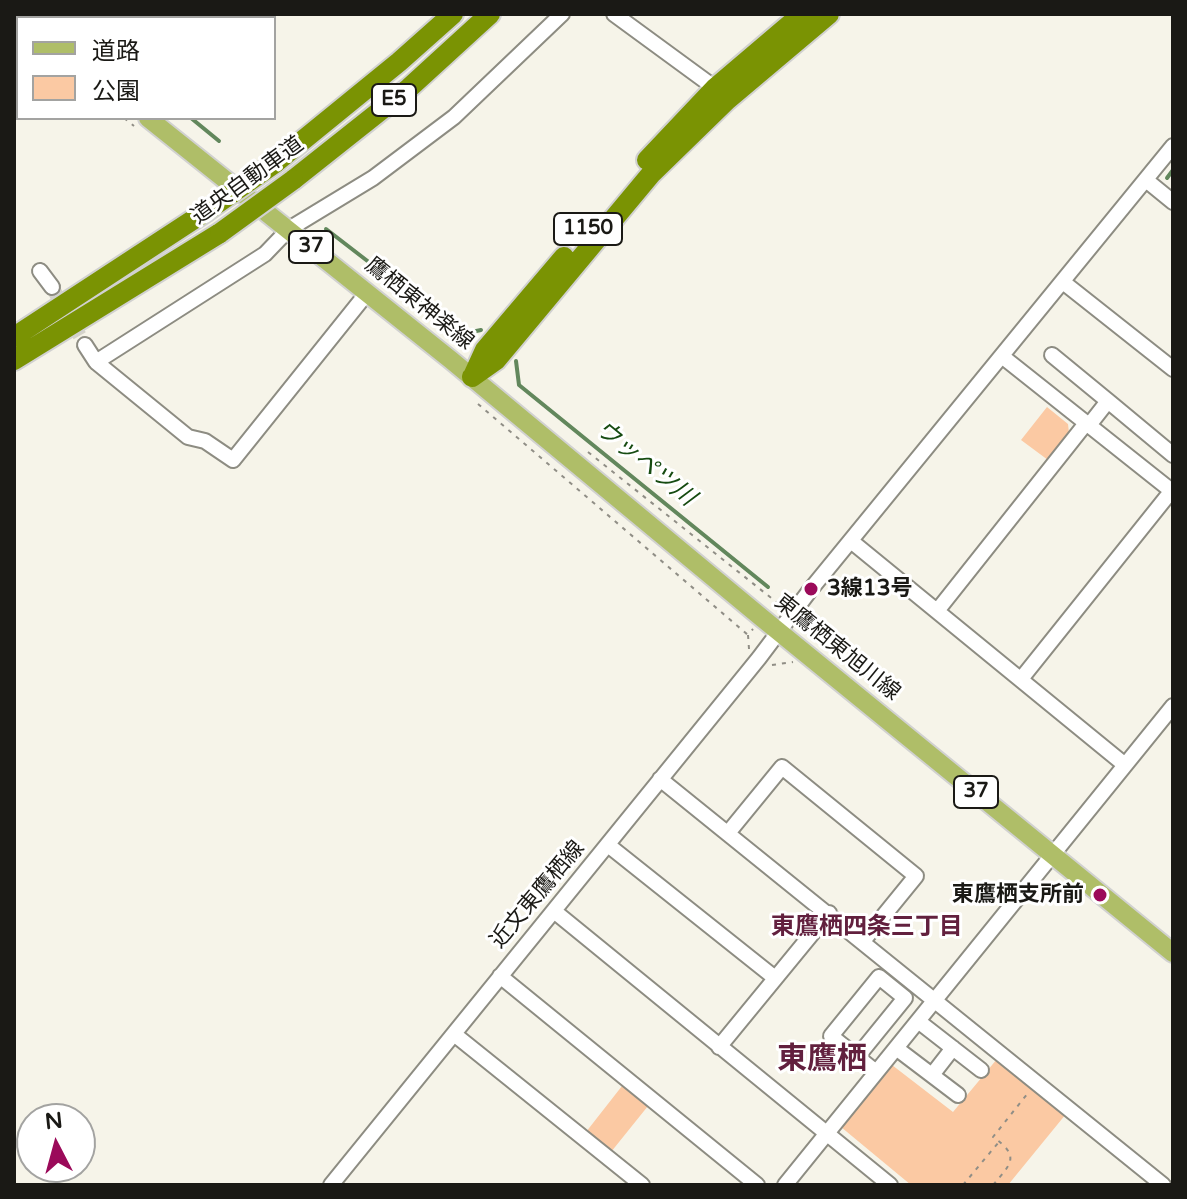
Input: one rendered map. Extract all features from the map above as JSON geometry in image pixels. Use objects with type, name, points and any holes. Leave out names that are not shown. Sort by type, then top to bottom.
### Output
[{"type":"highway","points":[[275,163],[438,14]]},
{"type":"highway","name":"道央自動車道","points":[[14,337],[275,163],[453,14]]},
{"type":"highway","name":"道央自動車道","points":[[14,360],[220,233],[293,180],[409,88],[490,14]]},
{"type":"highway","points":[[784,40],[802,14]]},
{"type":"highway","points":[[784,40],[829,14]]},
{"type":"highway","name":"1150","points":[[472,377],[485,350],[642,166],[715,88],[784,40]]},
{"type":"highway","name":"1150","points":[[472,377],[496,360],[651,174],[784,40]]},
{"type":"main road","name":"鷹栖東神楽線","points":[[142,123],[289,229],[472,377]]},
{"type":"main road","name":"東鷹栖東旭川線","points":[[472,377],[1173,953]]},
{"type":"street","points":[[96,362],[265,254],[289,229],[373,178],[454,117],[562,14]]},
{"type":"street","points":[[614,14],[715,88]]},
{"type":"street","name":"近文東鷹栖線","points":[[331,1185],[1173,146]]},
{"type":"street","points":[[1146,180],[1173,202]]},
{"type":"street","points":[[40,271],[52,287]]},
{"type":"street","points":[[1063,282],[1173,369]]},
{"type":"street","points":[[85,345],[96,362],[188,437],[205,441],[233,460],[367,293]]},
{"type":"street","points":[[1052,355],[1173,455]]},
{"type":"street","points":[[1003,357],[1172,491],[1021,679]]},
{"type":"street","points":[[937,611],[1108,401]]},
{"type":"street","points":[[851,541],[1125,765]]},
{"type":"street","points":[[785,1185],[1173,706]]},
{"type":"street","points":[[728,833],[782,767],[916,876],[863,941]]},
{"type":"street","points":[[660,779],[1163,1185]]},
{"type":"street","points":[[608,845],[775,978]]},
{"type":"street","points":[[554,911],[890,1185]]},
{"type":"street","points":[[719,1047],[829,913]]},
{"type":"street","points":[[888,984],[899,970]]},
{"type":"street","points":[[500,976],[757,1185]]},
{"type":"street","points":[[857,1057],[905,998],[879,977],[831,1036],[857,1057],[876,1072]]},
{"type":"street","points":[[918,1021],[981,1070]]},
{"type":"street","points":[[454,1034],[642,1185]]},
{"type":"street","points":[[932,1075],[980,1036]]},
{"type":"street","points":[[896,1048],[958,1095]]},
{"type":"path","points":[[473,399],[748,635]]},
{"type":"path","points":[[589,453],[775,601]]},
{"type":"path","points":[[993,1185],[1011,1159],[1007,1146],[993,1137],[1037,1083]]},
{"type":"path","points":[[963,1185],[1000,1142]]},
{"type":"green space","points":[[1047,407],[1068,424],[1069,433],[1048,460],[1021,440]]},
{"type":"green space","points":[[997,1059],[1066,1114],[1008,1185],[911,1185],[841,1127],[892,1065],[953,1112]]},
{"type":"green space","points":[[622,1086],[648,1106],[611,1152],[586,1132]]},
{"type":"waterway","name":"ウッペツ川","points":[[193,120],[219,141]]},
{"type":"waterway","name":"ウッペツ川","points":[[1167,178],[1173,170]]},
{"type":"waterway","name":"ウッペツ川","points":[[326,229],[462,334],[481,330]]},
{"type":"waterway","name":"ウッペツ川","points":[[516,361],[519,385],[768,587]]},
{"type":"tunnel","points":[[52,287],[85,345]]},
{"type":"place","name":"3線13号","points":[[811,589]]},
{"type":"place","name":"東鷹栖支所前","points":[[1100,895]]},
{"type":"district","name":"東鷹栖四条三丁目","points":[[867,928]]},
{"type":"district","name":"東鷹栖","points":[[822,1060]]}]
